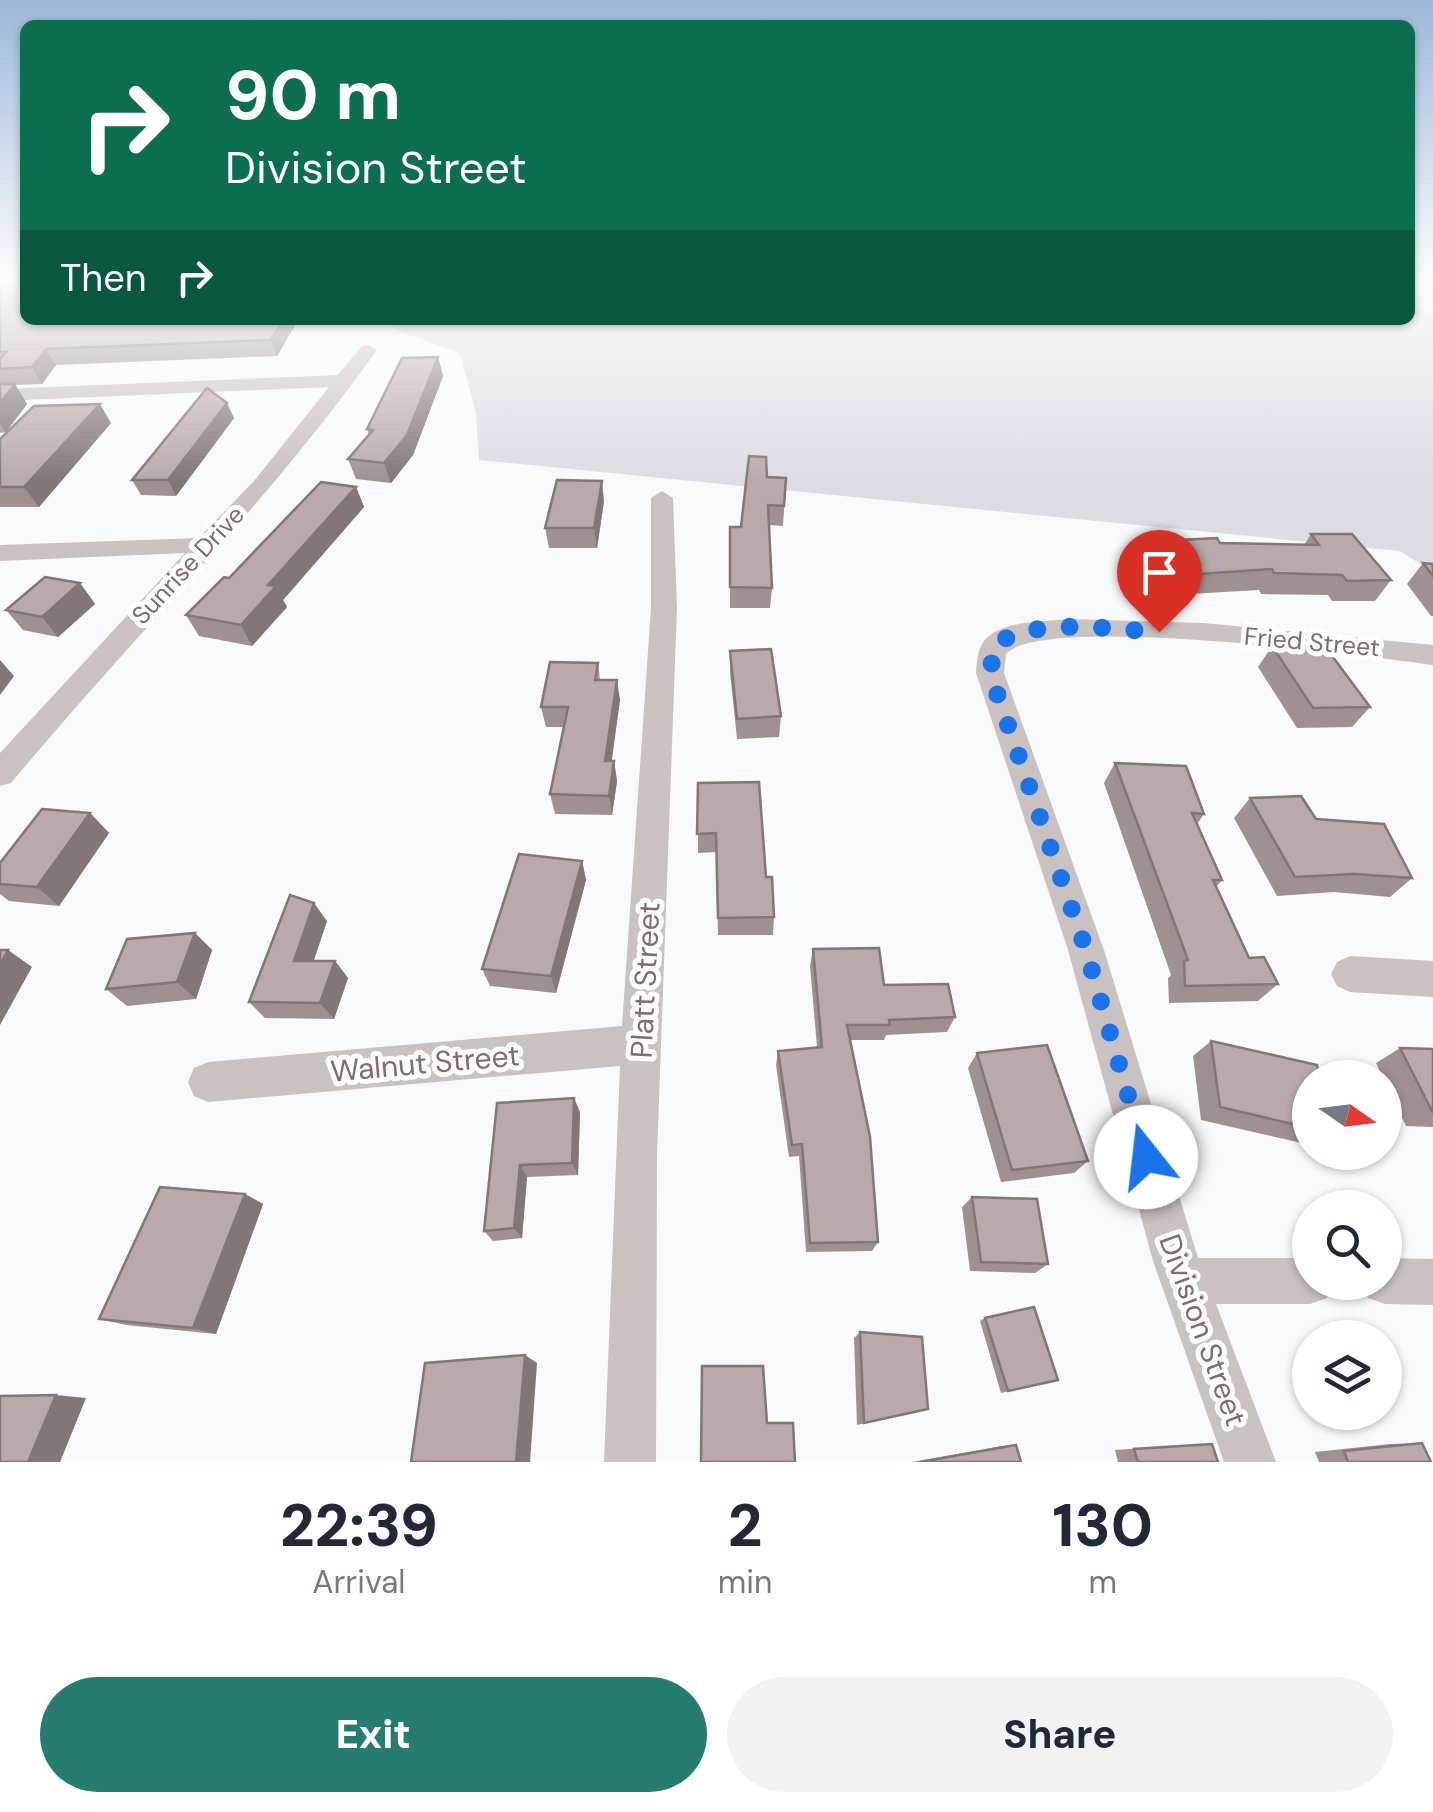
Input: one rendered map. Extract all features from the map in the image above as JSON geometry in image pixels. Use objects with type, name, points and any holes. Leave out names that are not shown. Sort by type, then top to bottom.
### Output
[{"type":"street","name":"Sunrise Drive","points":[[0,774],[100,659],[262,486],[368,350]]},
{"type":"street","points":[[0,395],[342,381]]},
{"type":"street","name":"Platt Street","points":[[630,1462],[635,1154],[664,608],[662,498]]},
{"type":"street","points":[[0,553],[206,545]]},
{"type":"street","name":"Fried Street","points":[[1012,637],[1042,629],[1083,628],[1314,638],[1433,655]]},
{"type":"street","name":"Division Street","points":[[1012,637],[995,644],[990,673],[1086,950],[1176,1261],[1250,1462]]},
{"type":"street","points":[[1350,974],[1433,979]]},
{"type":"street","name":"Walnut Street","points":[[208,1082],[642,1044]]},
{"type":"street","points":[[1186,1281],[1292,1280]]},
{"type":"street","points":[[1402,1281],[1433,1282]]},
{"type":"shaded area","points":[[441,346],[1433,346],[1433,572],[1400,551],[479,460],[476,413],[460,353]]},
{"type":"building","points":[[0,346],[115,346],[46,349],[32,367],[0,369],[0,359],[6,352],[0,352]]},
{"type":"building","points":[[438,357],[407,435],[384,463],[348,459],[373,430],[367,429],[402,358]]},
{"type":"building","points":[[0,384],[15,384],[0,403]]},
{"type":"building","points":[[207,388],[227,403],[168,480],[132,480]]},
{"type":"building","points":[[100,404],[24,487],[0,487],[0,439],[34,406]]},
{"type":"building","points":[[749,456],[766,457],[767,477],[786,478],[784,506],[768,505],[772,588],[730,587],[730,527],[741,527]]},
{"type":"building","points":[[557,480],[602,481],[594,528],[545,528]]},
{"type":"building","points":[[321,482],[356,487],[268,585],[276,586],[241,625],[186,615],[224,577],[229,578]]},
{"type":"building","points":[[1311,534],[1352,534],[1391,580],[1347,581],[1342,575],[1274,573],[1272,569],[1184,575],[1160,541],[1217,538],[1220,543],[1319,545]]},
{"type":"building","points":[[45,577],[80,583],[42,617],[6,610]]},
{"type":"building","points":[[1324,645],[1370,707],[1313,708],[1272,646]]},
{"type":"building","points":[[771,649],[781,716],[737,719],[730,651]]},
{"type":"building","points":[[550,662],[598,663],[595,680],[617,680],[605,761],[614,761],[609,796],[550,794],[568,707],[541,707]]},
{"type":"building","points":[[1115,763],[1186,766],[1204,814],[1192,813],[1222,880],[1213,880],[1249,958],[1264,957],[1278,984],[1185,986],[1184,961],[1188,960]]},
{"type":"building","points":[[759,782],[766,877],[772,877],[774,917],[718,918],[716,833],[697,834],[698,783]]},
{"type":"building","points":[[1301,796],[1316,819],[1384,824],[1412,878],[1354,874],[1295,877],[1250,798]]},
{"type":"building","points":[[42,809],[90,813],[37,887],[0,884],[0,863]]},
{"type":"building","points":[[519,854],[582,861],[551,976],[482,969]]},
{"type":"building","points":[[290,895],[314,903],[294,961],[335,961],[320,1003],[249,1002]]},
{"type":"building","points":[[195,933],[177,982],[106,989],[127,939]]},
{"type":"building","points":[[879,948],[884,985],[948,984],[955,1017],[889,1020],[890,1025],[847,1025],[870,1137],[878,1242],[810,1243],[802,1144],[792,1145],[778,1051],[822,1047],[813,949]]},
{"type":"building","points":[[1211,1041],[1295,1060],[1292,1124],[1220,1107]]},
{"type":"building","points":[[1047,1045],[1088,1161],[1012,1170],[977,1053]]},
{"type":"building","points":[[1400,1048],[1433,1049],[1433,1113]]},
{"type":"building","points":[[574,1098],[572,1163],[520,1165],[514,1228],[484,1231],[497,1103]]},
{"type":"building","points":[[160,1187],[245,1194],[193,1328],[99,1319]]},
{"type":"building","points":[[972,1197],[1037,1199],[1048,1264],[981,1262]]},
{"type":"building","points":[[1034,1307],[1058,1380],[1008,1391],[985,1318]]},
{"type":"building","points":[[860,1332],[922,1337],[928,1409],[864,1423]]},
{"type":"building","points":[[525,1355],[516,1462],[411,1462],[425,1363]]},
{"type":"building","points":[[702,1366],[763,1366],[767,1423],[793,1423],[795,1462],[701,1462]]},
{"type":"building","points":[[56,1395],[28,1462],[0,1462],[0,1396]]},
{"type":"building","points":[[1422,1443],[1431,1462],[1348,1462],[1344,1451]]},
{"type":"building","points":[[1212,1444],[1218,1462],[1138,1462],[1134,1449]]},
{"type":"building","points":[[1016,1445],[1021,1462],[920,1462]]},
{"type":"route","points":[[1146,1157],[1086,950],[990,673],[995,644],[1013,634],[1083,628],[1159,632]]}]
